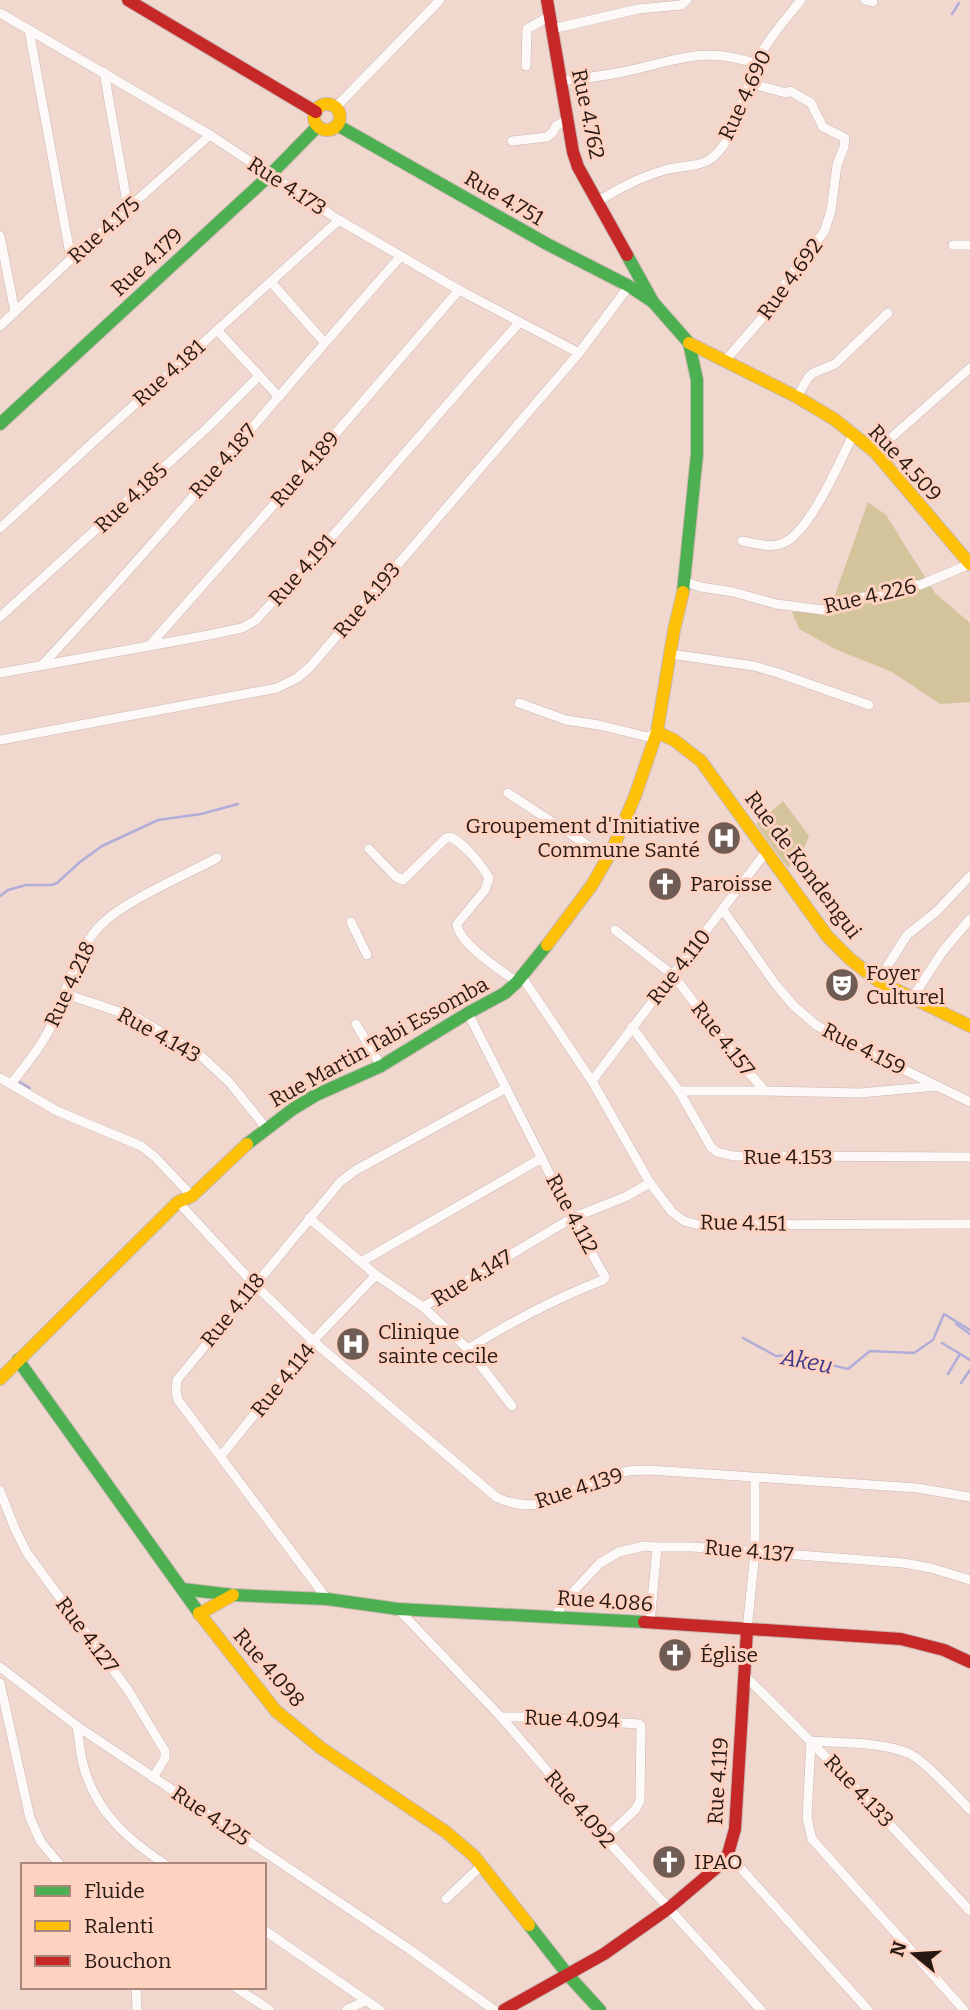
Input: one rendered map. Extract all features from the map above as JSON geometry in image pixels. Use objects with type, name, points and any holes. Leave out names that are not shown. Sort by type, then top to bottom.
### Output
[{"type":"main road","points":[[128,0],[316,111]]},
{"type":"main road","name":"Rue 4.762","points":[[547,0],[578,167],[653,302]]},
{"type":"main road","points":[[327,104],[336,107],[340,116],[337,125],[328,130],[318,126],[314,117],[318,108],[327,104]]},
{"type":"main road","name":"Rue 4.751","points":[[337,125],[547,244],[629,286],[653,302]]},
{"type":"main road","name":"Rue 4.179","points":[[0,424],[270,175],[318,126]]},
{"type":"main road","name":"Rue Martin Tabi Essomba","points":[[2,1374],[178,1202],[192,1196],[250,1141],[316,1096],[381,1066],[505,993],[520,980],[592,885],[635,796],[657,732],[685,582],[697,454],[697,380],[689,343],[653,302]]},
{"type":"main road","name":"Rue 4.509","points":[[689,343],[797,397],[825,413],[853,435],[875,453],[970,564]]},
{"type":"main road","name":"Rue de Kondengui","points":[[657,732],[674,740],[701,761],[828,937],[850,959],[877,981],[970,1026]]},
{"type":"main road","name":"Rue 4.098","points":[[18,1360],[199,1614],[276,1711],[321,1748],[446,1832],[482,1865],[568,1975],[600,2010]]},
{"type":"main road","name":"Rue 4.086","points":[[182,1589],[233,1595],[327,1599],[398,1609],[555,1616],[901,1639],[944,1650],[970,1662]]},
{"type":"main road","points":[[199,1614],[233,1595]]},
{"type":"main road","name":"Rue 4.119","points":[[503,2010],[604,1954],[669,1908],[715,1869],[728,1854],[735,1829],[747,1630]]},
{"type":"street","points":[[336,107],[440,0]]},
{"type":"street","points":[[526,65],[527,29],[551,22],[681,5],[687,0]]},
{"type":"street","name":"Rue 4.690","points":[[597,202],[631,182],[667,169],[710,159],[736,123],[756,64],[783,22],[802,0]]},
{"type":"street","name":"Rue 4.173","points":[[0,13],[210,135],[340,220],[401,256],[579,354]]},
{"type":"street","points":[[29,30],[71,259]]},
{"type":"street","points":[[561,81],[625,71],[684,56],[715,55],[756,64]]},
{"type":"street","points":[[104,72],[128,208]]},
{"type":"street","name":"Rue 4.692","points":[[725,361],[763,317],[824,232],[831,211],[837,165],[845,138],[823,127],[810,103],[790,91],[786,93],[749,83]]},
{"type":"street","points":[[512,141],[547,136],[556,126],[568,119]]},
{"type":"street","name":"Rue 4.175","points":[[0,326],[210,135]]},
{"type":"street","name":"Rue 4.181","points":[[0,528],[340,220]]},
{"type":"street","points":[[0,236],[15,312]]},
{"type":"street","points":[[953,245],[970,245]]},
{"type":"street","name":"Rue 4.187","points":[[43,664],[117,585],[401,256]]},
{"type":"street","points":[[271,282],[324,342]]},
{"type":"street","name":"Rue 4.193","points":[[0,740],[277,688],[297,678],[310,667],[579,354],[629,286]]},
{"type":"street","name":"Rue 4.189","points":[[149,646],[459,290]]},
{"type":"street","points":[[797,397],[813,373],[835,364],[888,313]]},
{"type":"street","name":"Rue 4.191","points":[[0,673],[242,628],[255,621],[520,322]]},
{"type":"street","points":[[217,330],[279,397]]},
{"type":"street","points":[[875,453],[970,368]]},
{"type":"street","name":"Rue 4.185","points":[[0,617],[208,427],[259,376]]},
{"type":"street","points":[[742,541],[781,544],[796,534],[815,508],[853,435]]},
{"type":"street","name":"Rue 4.226","points":[[685,582],[776,604],[823,610],[863,597],[882,596],[911,585],[920,585],[970,564]]},
{"type":"street","points":[[670,654],[754,666],[869,705]]},
{"type":"street","points":[[519,703],[566,720],[640,736],[648,737],[657,732]]},
{"type":"street","points":[[508,793],[607,858]]},
{"type":"street","name":"Rue 4.151","points":[[369,849],[402,880],[446,838],[455,838],[470,853],[489,878],[485,890],[457,924],[457,931],[475,949],[520,980],[592,1081],[650,1183],[672,1212],[684,1221],[699,1225],[970,1224]]},
{"type":"street","name":"Rue 4.110","points":[[592,1081],[766,852]]},
{"type":"street","name":"Rue 4.218","points":[[11,1084],[43,1040],[81,954],[98,929],[130,904],[218,859]]},
{"type":"street","points":[[877,981],[907,935],[937,911],[970,876]]},
{"type":"street","name":"Rue 4.159","points":[[723,910],[776,985],[794,1006],[816,1025],[970,1102]]},
{"type":"street","points":[[912,998],[943,951],[970,919]]},
{"type":"street","points":[[351,922],[367,955]]},
{"type":"street","name":"Rue 4.157","points":[[615,930],[673,975],[765,1091],[860,1093],[937,1086]]},
{"type":"street","name":"Rue 4.143","points":[[66,993],[137,1018],[199,1054],[229,1082],[267,1129]]},
{"type":"street","name":"Rue 4.112","points":[[468,1013],[572,1218],[605,1273],[603,1280],[512,1321],[468,1349]]},
{"type":"street","points":[[356,1024],[381,1066]]},
{"type":"street","name":"Rue 4.153","points":[[632,1027],[679,1091],[711,1147],[724,1155],[970,1157]]},
{"type":"street","points":[[0,1078],[57,1111],[141,1146],[192,1196]]},
{"type":"street","name":"Rue 4.118","points":[[327,1599],[178,1400],[177,1380],[347,1175],[506,1088]]},
{"type":"street","points":[[679,1091],[765,1091]]},
{"type":"street","points":[[361,1262],[542,1158]]},
{"type":"street","name":"Rue 4.147","points":[[309,1218],[376,1275],[423,1307],[572,1218],[625,1197],[650,1183]]},
{"type":"street","name":"Rue 4.139","points":[[178,1202],[254,1284],[313,1341],[496,1497],[508,1503],[520,1506],[539,1504],[558,1499],[622,1472],[650,1470],[917,1488],[970,1497]]},
{"type":"street","name":"Rue 4.114","points":[[221,1456],[313,1341],[376,1275]]},
{"type":"street","points":[[423,1307],[468,1349],[512,1406]]},
{"type":"street","name":"Rue 4.119","points":[[747,1630],[755,1552],[755,1478]]},
{"type":"street","name":"Rue 4.127","points":[[0,1491],[27,1553],[128,1690],[165,1751],[165,1758],[153,1778]]},
{"type":"street","name":"Rue 4.137","points":[[555,1616],[569,1596],[600,1563],[619,1552],[644,1546],[692,1547],[902,1563],[970,1580]]},
{"type":"street","points":[[650,1623],[657,1547]]},
{"type":"street","name":"Rue 4.092","points":[[398,1609],[501,1717],[605,1838],[761,2010]]},
{"type":"street","name":"Rue 4.125","points":[[0,1667],[78,1726],[397,1941],[494,2010]]},
{"type":"street","name":"Rue 4.133","points":[[745,1676],[880,1813],[970,1911]]},
{"type":"street","points":[[0,1683],[30,1818],[41,1842],[58,1863]]},
{"type":"street","name":"Rue 4.094","points":[[501,1717],[562,1718],[641,1726],[640,1801],[635,1810],[605,1838]]},
{"type":"street","points":[[78,1726],[83,1764],[95,1797],[108,1817],[130,1840],[163,1863]]},
{"type":"street","points":[[964,2010],[812,1839],[807,1818],[811,1741],[904,1751],[913,1755],[970,1810]]},
{"type":"street","points":[[728,1854],[868,2010]]},
{"type":"street","points":[[446,1899],[482,1865]]},
{"type":"street","points":[[266,1931],[380,2010]]},
{"type":"street","points":[[136,1989],[137,2010]]},
{"type":"street","points":[[238,1989],[270,2010]]},
{"type":"street","points":[[346,2010],[365,2001]]},
{"type":"shaded area","points":[[868,502],[886,515],[935,593],[970,623],[970,702],[940,704],[892,672],[835,649],[799,629],[792,612],[829,612]]},
{"type":"shaded area","points":[[783,801],[809,836],[802,853],[788,868],[756,824]]},
{"type":"waterway","points":[[952,14],[959,3]]},
{"type":"waterway","points":[[0,896],[8,890],[26,885],[57,883],[102,846],[158,820],[201,814],[238,804]]},
{"type":"waterway","points":[[18,1081],[30,1088]]},
{"type":"waterway","name":"Akeu","points":[[743,1338],[776,1356],[795,1355],[800,1361],[848,1369],[870,1351],[914,1353],[933,1340],[944,1314],[970,1330]]},
{"type":"waterway","name":"Akeu","points":[[956,1324],[970,1334]]},
{"type":"waterway","points":[[942,1343],[970,1360]]},
{"type":"waterway","points":[[948,1374],[960,1354]]},
{"type":"waterway","points":[[961,1383],[970,1370]]},
{"type":"traffic: fast","points":[[337,125],[547,244],[629,286],[653,302]]},
{"type":"traffic: fast","points":[[0,424],[270,175],[318,126]]},
{"type":"traffic: fast","points":[[627,255],[653,302],[689,343],[697,380],[697,454],[683,592]]},
{"type":"traffic: fast","points":[[247,1144],[316,1095],[381,1066],[505,993],[547,945]]},
{"type":"traffic: fast","points":[[18,1360],[199,1613]]},
{"type":"traffic: fast","points":[[182,1589],[233,1595],[327,1599],[398,1609],[644,1622]]},
{"type":"traffic: fast","points":[[529,1925],[568,1975],[600,2010]]},
{"type":"traffic: slow","points":[[327,104],[336,108],[340,117],[336,126],[327,130],[318,126],[314,117],[318,108],[327,104]]},
{"type":"traffic: slow","points":[[689,343],[797,397],[834,419],[875,452],[970,564]]},
{"type":"traffic: slow","points":[[547,945],[592,885],[612,850],[635,796],[657,732],[683,592]]},
{"type":"traffic: slow","points":[[657,732],[674,740],[701,761],[828,937],[850,959],[878,981],[970,1026]]},
{"type":"traffic: slow","points":[[0,1379],[178,1202],[192,1196],[247,1144]]},
{"type":"traffic: slow","points":[[199,1614],[233,1595]]},
{"type":"traffic: slow","points":[[199,1613],[276,1711],[321,1748],[446,1832],[474,1856],[529,1925]]},
{"type":"traffic: jam","points":[[128,0],[316,112]]},
{"type":"traffic: jam","points":[[547,0],[573,152],[578,167],[627,255]]},
{"type":"traffic: jam","points":[[644,1622],[901,1639],[944,1650],[970,1662]]},
{"type":"traffic: jam","points":[[504,2010],[604,1954],[669,1908],[715,1869],[728,1854],[735,1829],[747,1630]]},
{"type":"place","name":"Groupement d'Initiative Commune Santé","points":[[724,838]]},
{"type":"place","name":"Paroisse","points":[[665,884]]},
{"type":"place","name":"Foyer Culturel","points":[[842,985]]},
{"type":"place","name":"Clinique sainte cecile","points":[[353,1344]]},
{"type":"place","name":"Église","points":[[675,1655]]},
{"type":"place","name":"IPAO","points":[[669,1862]]}]
